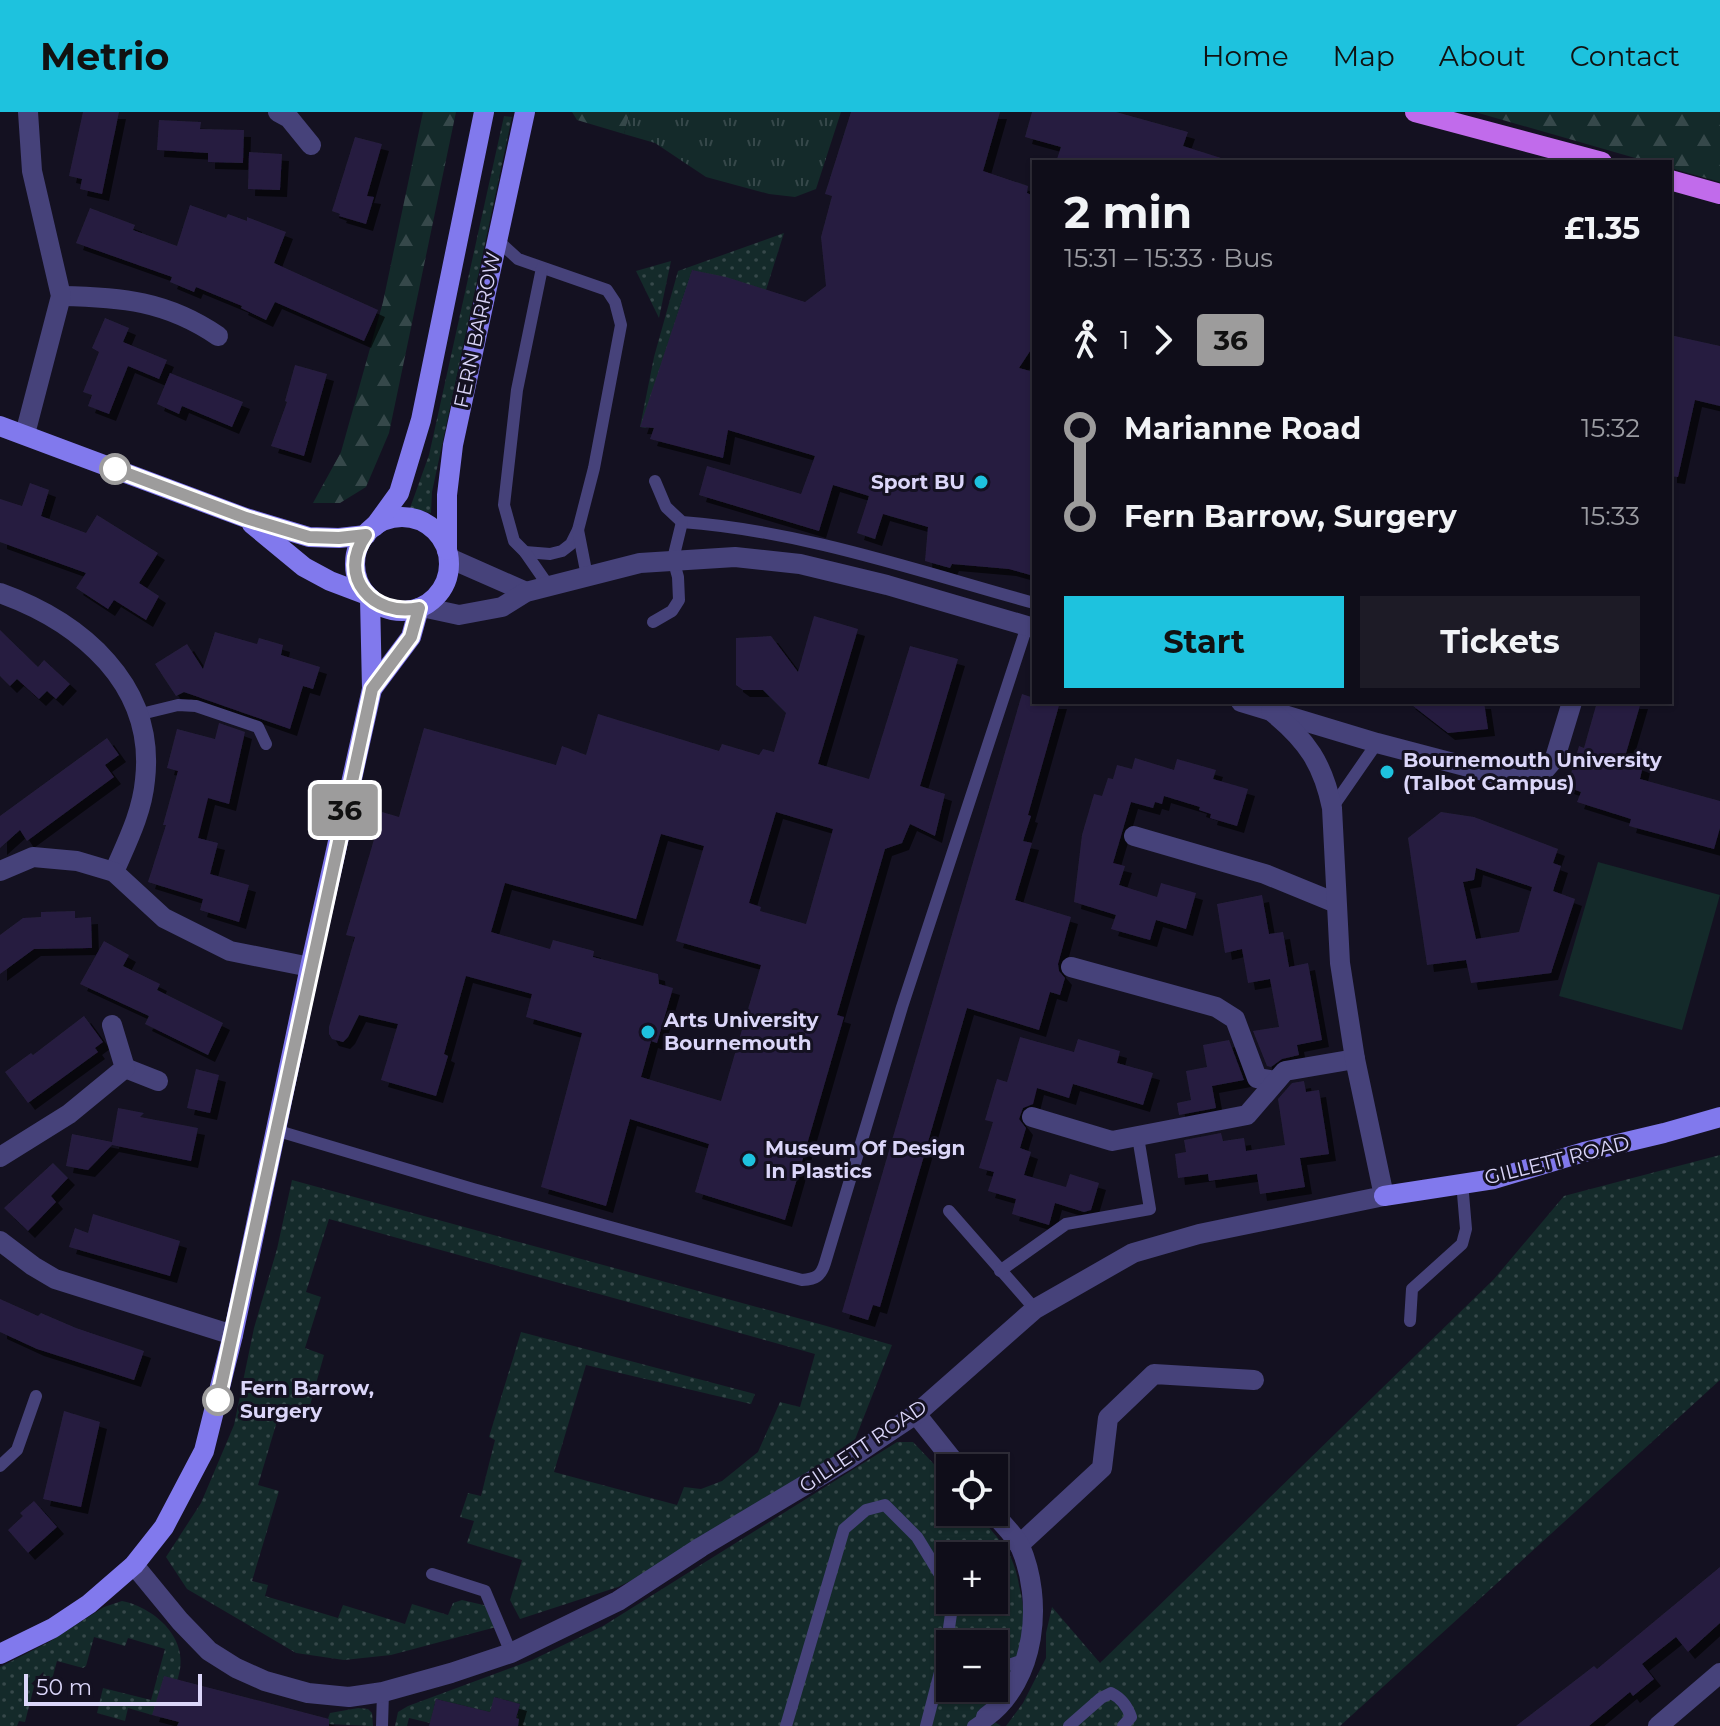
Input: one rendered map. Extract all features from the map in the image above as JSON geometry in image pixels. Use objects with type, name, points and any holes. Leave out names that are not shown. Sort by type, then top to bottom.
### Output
[{"type":"main road","points":[[1415,112],[1595,160]]},
{"type":"main road","points":[[1672,181],[1720,194]]},
{"type":"street","points":[[25,434],[61,296],[32,171],[28,112]]},
{"type":"street","points":[[278,112],[289,118],[302,119],[311,145]]},
{"type":"street","name":"FERN BARROW","points":[[0,1654],[53,1628],[89,1604],[134,1565],[164,1527],[204,1451],[233,1335],[372,689],[369,596],[359,582],[355,563],[358,548],[399,493],[421,420],[484,112]]},
{"type":"street","name":"FERN BARROW","points":[[372,689],[411,637],[420,607],[436,597],[444,587],[449,572],[447,495],[452,457],[525,112]]},
{"type":"street","points":[[61,296],[142,302],[195,321],[218,336]]},
{"type":"street","points":[[0,426],[246,518],[309,537],[339,538],[370,530],[400,517],[419,520],[435,530],[448,554],[526,592]]},
{"type":"street","points":[[246,518],[304,567],[369,596],[392,610],[420,607],[459,615],[502,607],[526,592],[640,563],[673,559],[756,558],[800,564],[887,585],[1031,627]]},
{"type":"street","points":[[0,593],[28,603],[93,647],[126,686],[146,751],[145,783],[133,827],[114,872]]},
{"type":"street","points":[[1248,704],[1504,778],[1525,780],[1542,773],[1555,758],[1571,704]]},
{"type":"street","points":[[1271,711],[1308,746],[1322,773],[1332,808],[1340,963],[1355,1059],[1384,1196]]},
{"type":"street","points":[[1134,836],[1265,874],[1336,903]]},
{"type":"street","points":[[0,871],[33,857],[77,861],[114,872],[164,918],[230,951],[310,967]]},
{"type":"street","points":[[1071,967],[1216,1007],[1235,1019],[1257,1078],[1276,1081]]},
{"type":"street","points":[[112,1025],[125,1068]]},
{"type":"street","points":[[1032,1117],[1112,1141],[1138,1137],[1247,1115],[1285,1071],[1355,1059]]},
{"type":"street","points":[[125,1068],[158,1081]]},
{"type":"street","points":[[0,1157],[69,1114],[125,1068]]},
{"type":"street","name":"GILLETT ROAD","points":[[134,1565],[209,1651],[265,1681],[308,1693],[349,1697],[383,1692],[451,1673],[511,1653],[618,1601],[701,1547],[847,1460],[916,1414],[1035,1309],[1133,1253],[1199,1234],[1384,1196],[1494,1179],[1720,1117]]},
{"type":"street","points":[[0,1241],[55,1279],[233,1335]]},
{"type":"street","points":[[1019,1545],[1102,1468],[1108,1418],[1154,1374],[1254,1380]]},
{"type":"street","points":[[916,1414],[948,1454]]},
{"type":"street","points":[[980,1721],[1005,1701],[1026,1659],[1031,1639],[1032,1605],[1019,1545],[1004,1526]]},
{"type":"street","points":[[1658,1726],[1720,1673]]},
{"type":"lane","points":[[496,239],[518,259],[607,290],[620,316],[608,397],[578,530],[571,544],[562,551],[550,554],[525,552]]},
{"type":"lane","points":[[542,268],[517,390],[504,505],[514,541],[550,588]]},
{"type":"lane","points":[[655,481],[666,507],[682,522],[725,526],[868,554],[1032,602]]},
{"type":"lane","points":[[653,622],[672,611],[679,600],[673,559],[682,522]]},
{"type":"lane","points":[[578,530],[587,576]]},
{"type":"lane","points":[[275,1130],[473,1189],[802,1280],[814,1280],[822,1274],[902,1007],[1031,627]]},
{"type":"lane","points":[[137,715],[178,705],[196,706],[258,727],[266,744]]},
{"type":"lane","points":[[1332,808],[1377,743]]},
{"type":"lane","points":[[1000,1271],[1066,1224],[1150,1209],[1138,1137]]},
{"type":"lane","points":[[1410,1321],[1412,1289],[1462,1244],[1466,1229],[1462,1182]]},
{"type":"lane","points":[[949,1211],[1035,1309]]},
{"type":"lane","points":[[0,1466],[17,1450],[26,1432],[36,1396]]},
{"type":"lane","points":[[786,1726],[844,1529],[866,1510],[885,1505],[917,1537],[936,1568]]},
{"type":"lane","points":[[432,1574],[485,1591],[511,1653]]},
{"type":"lane","points":[[1008,1665],[1026,1659]]},
{"type":"lane","points":[[382,1726],[383,1692]]},
{"type":"lane","points":[[1069,1726],[1111,1693],[1120,1698],[1131,1717],[1123,1726]]},
{"type":"lane","points":[[926,1726],[936,1695]]},
{"type":"green space","points":[[423,112],[456,112],[389,433],[366,487],[340,503],[313,503],[341,452],[383,302]]},
{"type":"green space","points":[[572,112],[630,112],[624,134],[577,120]]},
{"type":"green space","points":[[630,112],[841,112],[816,189],[795,197],[769,194],[706,177],[655,143],[624,134]]},
{"type":"green space","points":[[1475,112],[1720,112],[1720,182],[1672,169],[1672,160],[1642,160]]},
{"type":"green space","points":[[504,116],[512,117],[432,492],[431,513],[410,508],[429,455]]},
{"type":"green space","points":[[784,233],[766,290],[692,270],[646,428],[640,427],[654,357],[678,271]]},
{"type":"green space","points":[[671,261],[659,318],[636,271]]},
{"type":"green space","points":[[1598,862],[1720,895],[1682,1030],[1559,996]]},
{"type":"green space","points":[[1720,1155],[1720,1380],[1340,1726],[1006,1726],[1023,1703],[1046,1658],[1046,1633],[1052,1607],[1100,1663],[1494,1279],[1564,1196]]},
{"type":"green space","points":[[292,1180],[892,1345],[847,1460],[701,1547],[618,1587],[520,1619],[510,1600],[522,1560],[467,1543],[474,1521],[460,1517],[468,1493],[481,1496],[495,1440],[489,1437],[521,1332],[755,1394],[751,1404],[586,1365],[554,1472],[677,1505],[684,1487],[701,1489],[722,1481],[758,1452],[780,1402],[800,1407],[815,1354],[329,1219],[306,1292],[321,1297],[305,1348],[324,1355],[307,1416],[281,1408],[258,1485],[279,1491],[252,1581],[268,1585],[265,1596],[338,1618],[343,1605],[405,1624],[412,1604],[448,1615],[453,1603],[462,1600],[492,1607],[500,1626],[391,1655],[344,1660],[296,1653],[187,1589],[166,1557],[201,1503],[234,1425],[254,1328],[277,1249]]},
{"type":"green space","points":[[897,1442],[913,1442],[936,1466],[936,1526],[988,1526],[1001,1542],[936,1542],[936,1614],[1008,1614],[1008,1552],[1023,1603],[1022,1638],[1008,1677],[1008,1630],[936,1630],[936,1702],[988,1702],[978,1711],[1001,1726],[514,1726],[520,1704],[495,1697],[490,1712],[436,1699],[430,1723],[409,1718],[407,1726],[395,1726],[398,1712],[408,1706],[532,1660],[603,1626]]},
{"type":"green space","points":[[122,1601],[158,1618],[168,1628],[180,1651],[178,1678],[152,1715],[128,1708],[125,1721],[97,1713],[103,1688],[151,1700],[165,1649],[128,1638],[125,1646],[94,1637],[86,1666],[83,1668],[57,1661],[50,1687],[35,1683],[25,1722],[19,1721],[17,1726],[0,1726],[0,1667],[49,1642],[104,1607]]},
{"type":"green space","points":[[368,1709],[372,1713],[373,1726],[326,1724],[330,1713]]},
{"type":"building","points":[[83,112],[119,112],[102,194],[80,189],[82,179],[69,176]]},
{"type":"building","points":[[851,112],[1000,112],[983,171],[1028,186],[1027,193],[1032,195],[1032,348],[1019,368],[1032,371],[1032,575],[1009,569],[952,564],[950,568],[925,561],[928,527],[883,514],[875,539],[857,533],[869,496],[833,485],[819,531],[699,495],[707,466],[801,494],[815,456],[728,430],[723,458],[650,439],[654,428],[640,427],[692,270],[726,277],[805,302],[826,286],[821,237],[832,196],[825,194]]},
{"type":"building","points":[[1032,112],[1116,112],[1188,132],[1183,146],[1221,160],[1057,160],[1061,147],[1025,137]]},
{"type":"building","points":[[159,120],[201,122],[200,129],[244,130],[243,163],[208,162],[208,153],[157,150]]},
{"type":"building","points":[[355,137],[382,144],[367,196],[374,197],[366,224],[332,211]]},
{"type":"building","points":[[249,152],[282,154],[280,190],[248,189]]},
{"type":"building","points":[[190,205],[226,218],[228,214],[247,221],[247,217],[286,232],[274,263],[378,310],[364,341],[275,302],[266,320],[242,306],[196,287],[194,292],[170,282],[172,277],[76,243],[90,208],[135,225],[133,230],[177,246]]},
{"type":"building","points":[[105,318],[129,328],[123,342],[167,360],[159,379],[128,366],[109,414],[88,406],[92,395],[83,392],[99,352],[92,348]]},
{"type":"building","points":[[1672,335],[1720,346],[1720,406],[1695,400],[1678,477],[1672,476]]},
{"type":"building","points":[[295,365],[327,374],[304,456],[271,446],[287,402]]},
{"type":"building","points":[[170,373],[243,402],[232,427],[182,406],[179,414],[157,404]]},
{"type":"building","points":[[30,483],[49,490],[41,516],[86,533],[97,515],[158,553],[139,583],[159,596],[146,620],[114,600],[108,609],[76,588],[86,573],[0,542],[0,499],[22,506]]},
{"type":"building","points":[[814,616],[858,629],[818,764],[869,779],[910,646],[958,659],[920,786],[945,794],[935,836],[910,824],[902,843],[885,849],[837,1015],[844,1017],[785,1220],[695,1192],[709,1144],[630,1119],[606,1206],[541,1187],[582,1033],[526,1017],[532,994],[466,976],[444,1054],[448,1056],[436,1096],[381,1080],[398,1024],[359,1015],[343,1042],[332,1039],[329,1027],[355,937],[346,935],[382,812],[399,817],[424,728],[556,765],[562,746],[586,755],[598,714],[719,751],[722,744],[759,755],[763,749],[774,752],[786,713],[763,690],[743,690],[736,685],[736,638],[771,636],[798,672]],"holes":[[[776,812],[833,829],[806,924],[760,911],[761,907],[749,903]],[[661,834],[704,846],[676,941],[761,965],[721,1101],[641,1077],[651,1041],[657,1043],[673,988],[659,984],[658,974],[593,957],[594,951],[553,940],[550,949],[491,932],[505,883],[636,919]]]},
{"type":"building","points":[[0,630],[38,667],[44,660],[70,684],[56,699],[47,691],[39,699],[17,679],[10,686],[0,676]]},
{"type":"building","points":[[215,632],[257,644],[259,638],[283,645],[281,655],[320,667],[313,689],[303,686],[290,729],[184,692],[176,696],[155,664],[187,644],[203,669]]},
{"type":"building","points":[[1022,694],[1032,697],[1032,704],[1059,704],[1028,815],[1031,816],[1023,841],[1032,843],[1015,900],[1071,917],[1058,964],[1065,978],[1060,995],[1050,992],[1039,1030],[967,1008],[880,1307],[873,1305],[868,1320],[842,1312]]},
{"type":"building","points":[[1411,704],[1484,704],[1488,729],[1448,733]]},
{"type":"building","points":[[1596,704],[1640,704],[1624,760],[1643,766],[1640,779],[1720,801],[1720,828],[1714,849],[1629,826],[1631,819],[1577,802],[1581,792],[1567,787],[1579,746],[1584,748]]},
{"type":"building","points":[[219,723],[245,732],[229,804],[208,798],[198,838],[218,843],[210,874],[249,885],[239,922],[200,910],[203,899],[148,882],[166,825],[163,825],[178,771],[167,768],[177,729],[215,739]]},
{"type":"building","points":[[107,738],[119,755],[105,765],[114,777],[27,841],[20,830],[0,848],[0,816]]},
{"type":"building","points":[[1135,758],[1174,770],[1177,759],[1216,770],[1213,779],[1248,789],[1237,826],[1210,818],[1211,814],[1199,810],[1200,807],[1164,796],[1162,804],[1155,802],[1153,808],[1131,802],[1113,863],[1125,866],[1119,885],[1157,897],[1161,883],[1196,893],[1186,929],[1156,920],[1150,940],[1111,929],[1116,915],[1074,902],[1082,835],[1094,794],[1102,796],[1108,778],[1113,779],[1117,765],[1132,769]]},
{"type":"building","points":[[1441,812],[1474,817],[1558,849],[1553,863],[1561,866],[1553,891],[1575,899],[1551,973],[1471,983],[1466,960],[1427,965],[1408,838]],"holes":[[[1476,868],[1532,887],[1519,932],[1476,939],[1463,882],[1474,880]]]},
{"type":"building","points":[[1262,895],[1269,934],[1283,932],[1289,967],[1308,963],[1322,1040],[1297,1045],[1299,1055],[1282,1059],[1271,1067],[1267,1066],[1253,1031],[1279,1027],[1270,979],[1248,983],[1242,949],[1225,953],[1217,904]]},
{"type":"building","points":[[75,911],[75,918],[91,917],[92,948],[34,949],[0,974],[0,935],[23,918],[41,917],[41,912]]},
{"type":"building","points":[[104,941],[129,955],[123,966],[160,984],[157,990],[223,1023],[208,1055],[145,1024],[149,1016],[80,984]]},
{"type":"building","points":[[84,1016],[103,1042],[95,1048],[98,1052],[28,1103],[5,1072]]},
{"type":"building","points":[[1020,1037],[1074,1052],[1078,1039],[1120,1051],[1117,1063],[1153,1073],[1143,1105],[1073,1084],[1069,1098],[1037,1088],[1033,1104],[1023,1108],[1019,1119],[1026,1128],[1020,1148],[1031,1152],[1024,1175],[1066,1187],[1070,1174],[1099,1183],[1091,1210],[1084,1212],[1055,1203],[1049,1225],[1012,1214],[1016,1199],[988,1191],[994,1172],[979,1168],[993,1122],[985,1120],[997,1079],[1007,1082]]},
{"type":"building","points":[[1229,1040],[1244,1080],[1212,1086],[1216,1108],[1179,1115],[1177,1103],[1191,1100],[1186,1071],[1207,1067],[1203,1045]]},
{"type":"building","points":[[196,1069],[219,1075],[210,1113],[187,1108]]},
{"type":"building","points":[[1304,1081],[1306,1092],[1319,1090],[1329,1154],[1300,1158],[1305,1187],[1260,1194],[1257,1174],[1209,1181],[1208,1174],[1178,1178],[1175,1154],[1186,1152],[1184,1140],[1221,1133],[1223,1141],[1244,1138],[1246,1151],[1285,1145],[1278,1099],[1292,1083]]},
{"type":"building","points":[[118,1108],[144,1113],[140,1117],[198,1128],[191,1161],[112,1145],[88,1170],[66,1166],[72,1134],[112,1142]]},
{"type":"building","points":[[53,1163],[68,1178],[51,1196],[56,1202],[28,1231],[4,1208]]},
{"type":"building","points":[[93,1214],[180,1241],[170,1276],[69,1247],[75,1228],[88,1233]]},
{"type":"building","points":[[0,1299],[38,1316],[41,1313],[144,1351],[134,1380],[37,1349],[0,1332]]},
{"type":"building","points":[[64,1411],[100,1422],[81,1507],[43,1499]]},
{"type":"building","points":[[34,1501],[57,1527],[28,1553],[8,1530],[23,1516],[20,1513]]},
{"type":"building","points":[[1720,1567],[1720,1623],[1688,1652],[1676,1637],[1642,1664],[1654,1679],[1633,1696],[1630,1692],[1589,1726],[1516,1726],[1594,1666],[1597,1669]]},
{"type":"building","points":[[164,1676],[329,1719],[329,1726],[177,1726],[179,1722],[152,1715]]},
{"type":"building","points":[[494,1697],[520,1704],[516,1718],[519,1719],[518,1726],[429,1726],[436,1699],[490,1712]]},
{"type":"bus line","name":"36","points":[[115,469],[246,518],[309,537],[366,535],[358,548],[355,563],[363,590],[373,601],[392,610],[419,608],[411,637],[372,689],[218,1400]]},
{"type":"place","name":"Sport BU","points":[[981,482]]},
{"type":"place","name":"Bournemouth University (Talbot Campus)","points":[[1387,772]]},
{"type":"place","name":"Arts University Bournemouth","points":[[648,1032]]},
{"type":"place","name":"Museum Of Design In Plastics","points":[[749,1160]]},
{"type":"place","name":"Fern Barrow, Surgery","points":[[218,1400]]}]
